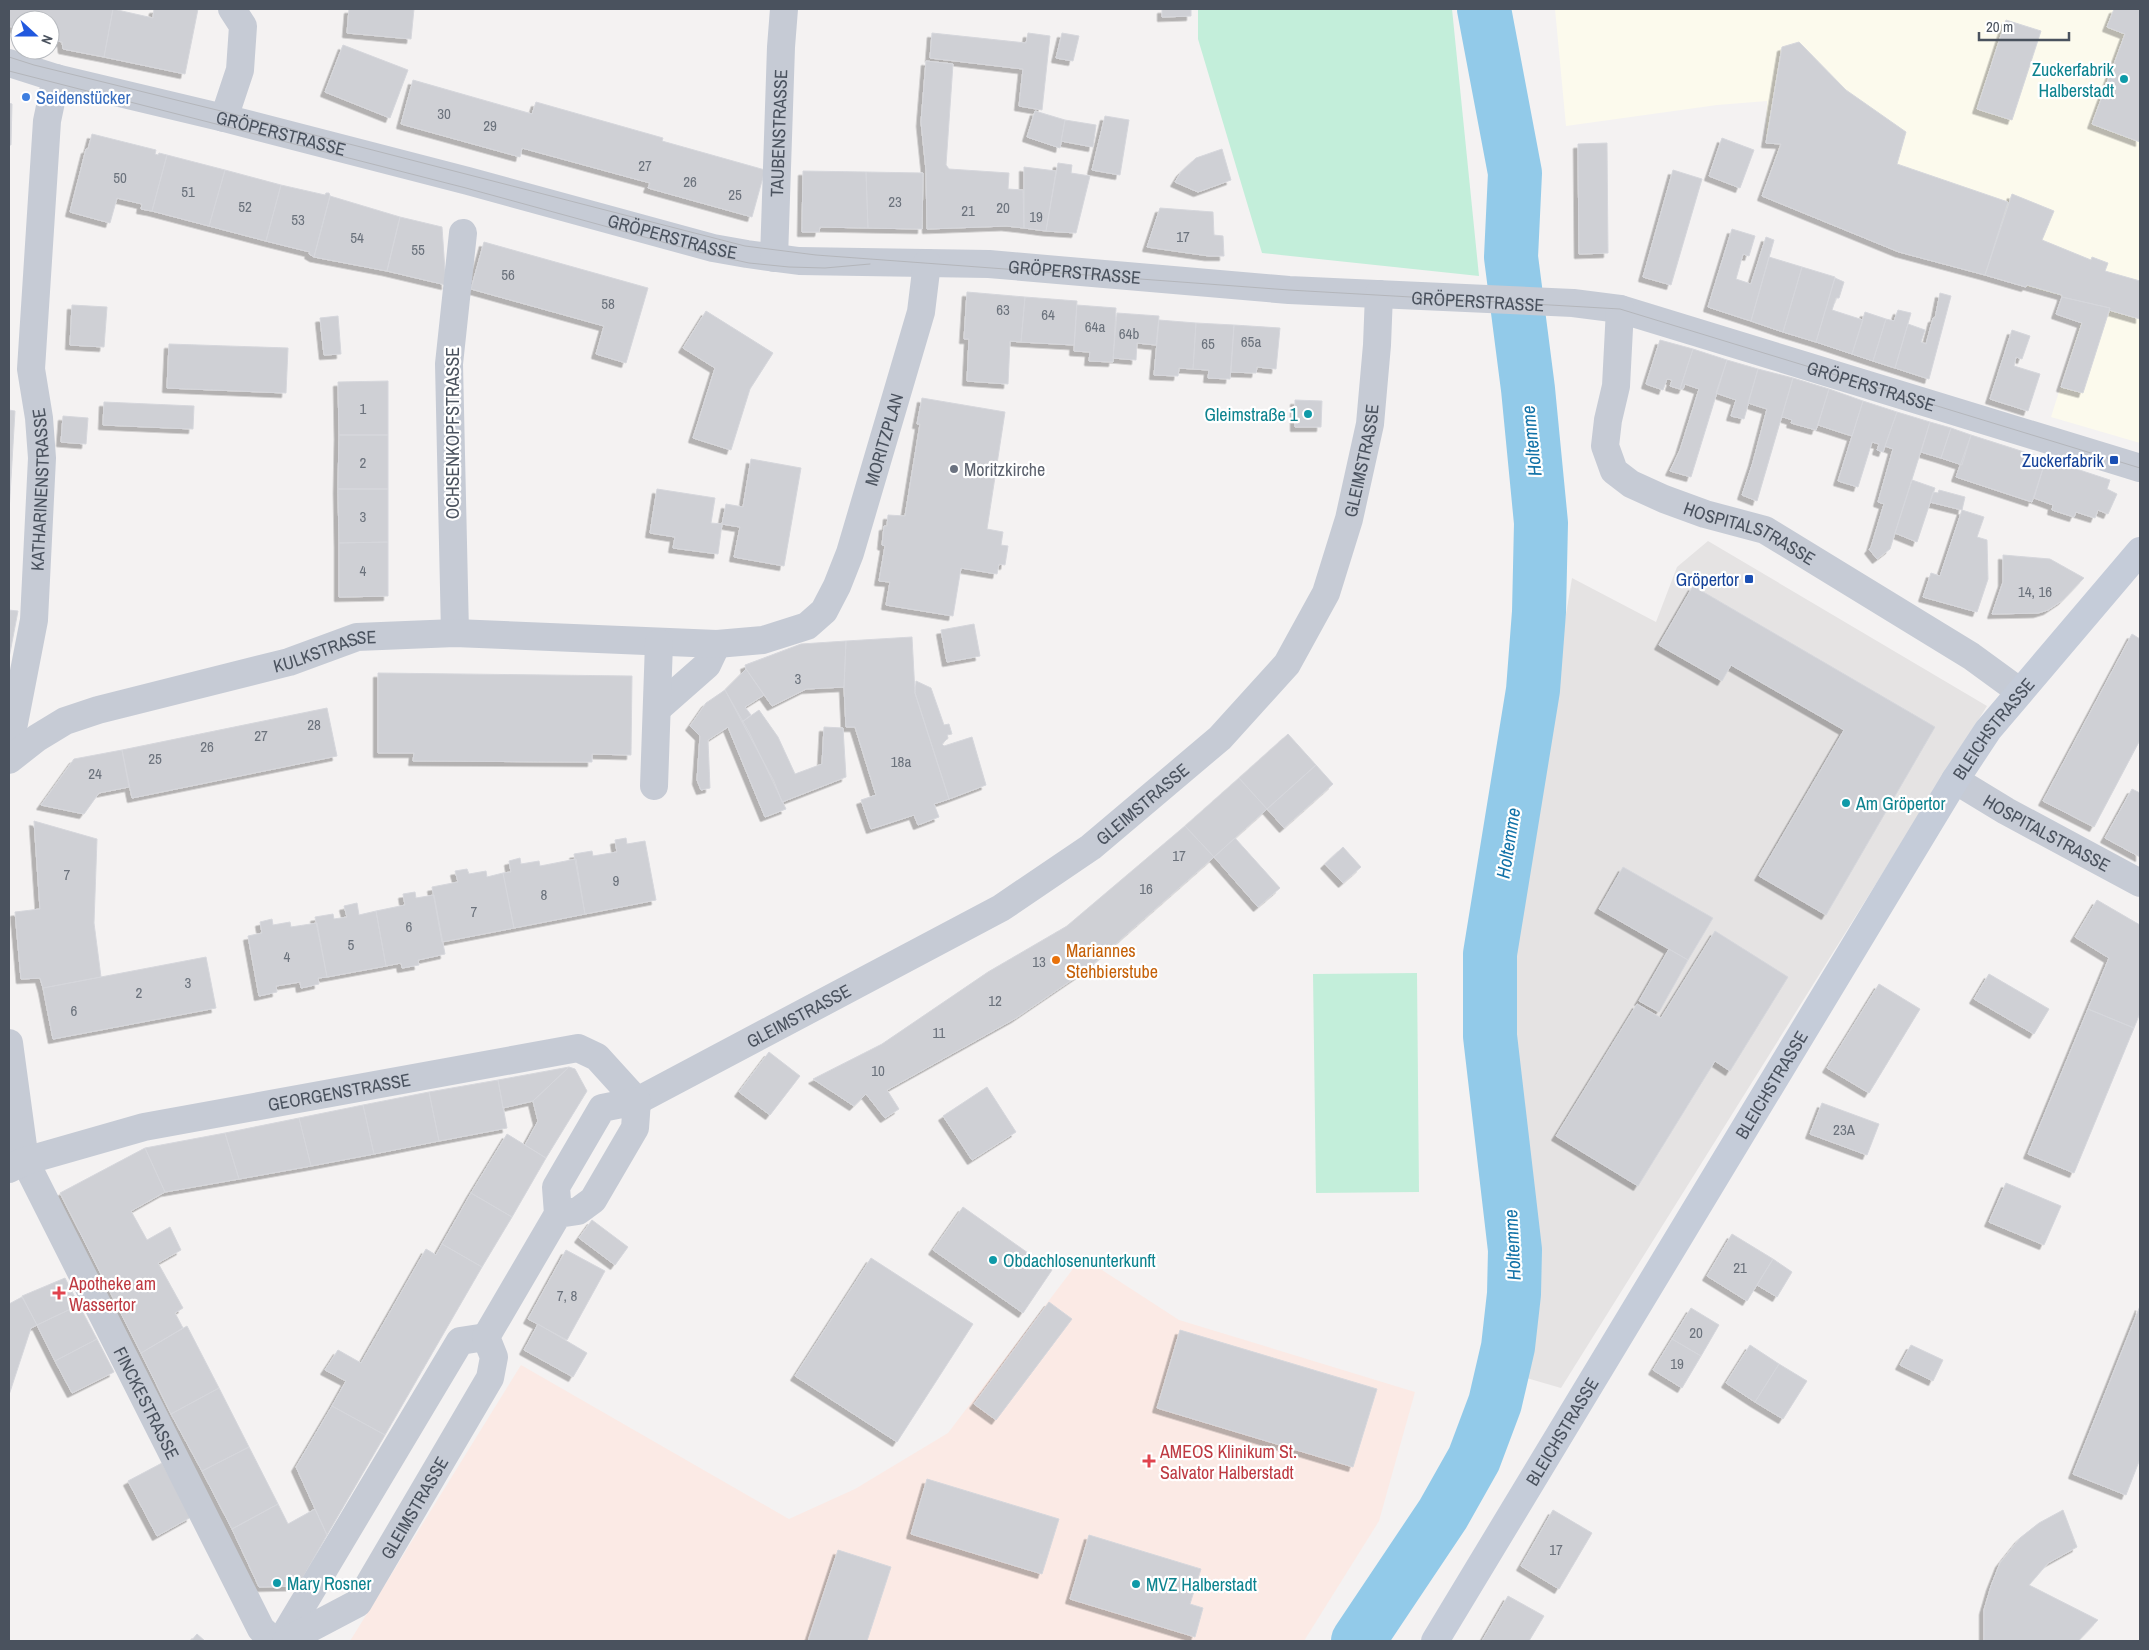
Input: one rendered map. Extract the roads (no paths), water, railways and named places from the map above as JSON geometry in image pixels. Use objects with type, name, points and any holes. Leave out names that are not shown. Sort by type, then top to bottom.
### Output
[{"type":"main road","name":"BLEICHSTRASSE","points":[[1435,1641],[1955,780],[1988,730],[2140,551]]},
{"type":"street","points":[[224,118],[240,70],[243,26],[232,9]]},
{"type":"street","name":"TAUBENSTRASSE","points":[[774,258],[784,9]]},
{"type":"street","name":"GRÖPERSTRASSE","points":[[9,64],[56,78],[224,118],[713,248],[774,258],[799,261],[989,264],[1289,290],[1572,303],[1620,309],[2140,468]]},
{"type":"street","name":"KATHARINENSTRASSE","points":[[9,749],[34,620],[42,458],[39,418],[31,369],[46,121],[56,78]]},
{"type":"street","name":"OCHSENKOPFSTRASSE","points":[[455,634],[449,364],[463,233]]},
{"type":"street","name":"MORITZPLAN","points":[[824,611],[837,586],[850,553],[921,312],[927,262]]},
{"type":"street","name":"GLEIMSTRASSE","points":[[558,1214],[556,1187],[602,1108],[637,1101],[1001,908],[1090,847],[1220,738],[1287,664],[1326,593],[1349,519],[1370,424],[1377,345],[1379,294]]},
{"type":"street","name":"HOSPITALSTRASSE","points":[[1620,309],[1616,386],[1608,420],[1605,446],[1614,471],[1631,484],[1664,500],[1765,530],[1971,656],[2019,692]]},
{"type":"street","name":"KULKSTRASSE","points":[[9,760],[37,738],[65,721],[98,710],[289,662],[357,637],[455,634],[717,644],[763,640],[807,626],[824,611]]},
{"type":"street","points":[[654,786],[659,643]]},
{"type":"street","points":[[657,709],[706,665],[717,644]]},
{"type":"street","name":"HOSPITALSTRASSE","points":[[1955,780],[2006,811],[2140,883]]},
{"type":"street","points":[[9,1043],[17,1165]]},
{"type":"street","name":"GEORGENSTRASSE","points":[[17,1165],[144,1128],[578,1048],[597,1057],[637,1101]]},
{"type":"street","points":[[281,1641],[460,1341],[486,1337],[558,1214],[578,1211],[593,1200],[635,1128],[637,1101]]},
{"type":"street","name":"FINCKESTRASSE","points":[[17,1165],[78,1264],[261,1628],[274,1641]]},
{"type":"street","name":"GLEIMSTRASSE","points":[[286,1641],[358,1603],[490,1378],[494,1358],[486,1337]]},
{"type":"waterway","name":"Holtemme","points":[[1358,1641],[1443,1514],[1474,1459],[1495,1403],[1508,1347],[1514,1294],[1515,1250],[1490,1036],[1490,954],[1533,690],[1539,612],[1541,523],[1528,389],[1511,257],[1515,173],[1484,9]]},
{"type":"tram line","points":[[9,57],[34,65],[225,112],[745,246],[816,255],[1289,290],[1620,309],[2140,468]]},
{"type":"tram line","points":[[9,71],[466,188],[699,252],[749,263],[789,267],[825,268],[870,264]]},
{"type":"place","name":"Zuckerfabrik Halberstadt","points":[[2124,79]]},
{"type":"place","name":"Seidenstücker","points":[[26,97]]},
{"type":"place","name":"Gleimstraße 1","points":[[1308,414]]},
{"type":"place","name":"Zuckerfabrik","points":[[2114,460]]},
{"type":"place","name":"Moritzkirche","points":[[954,469]]},
{"type":"place","name":"Gröpertor","points":[[1749,579]]},
{"type":"place","name":"Am Gröpertor","points":[[1846,803]]},
{"type":"place","name":"Mariannes Stehbierstube","points":[[1056,960]]},
{"type":"place","name":"Obdachlosenunterkunft","points":[[993,1260]]},
{"type":"place","name":"Apotheke am Wassertor","points":[[59,1293]]},
{"type":"place","name":"AMEOS Klinikum St. Salvator Halberstadt","points":[[1149,1461]]},
{"type":"place","name":"Mary Rosner","points":[[277,1583]]},
{"type":"place","name":"MVZ Halberstadt","points":[[1136,1584]]}]
